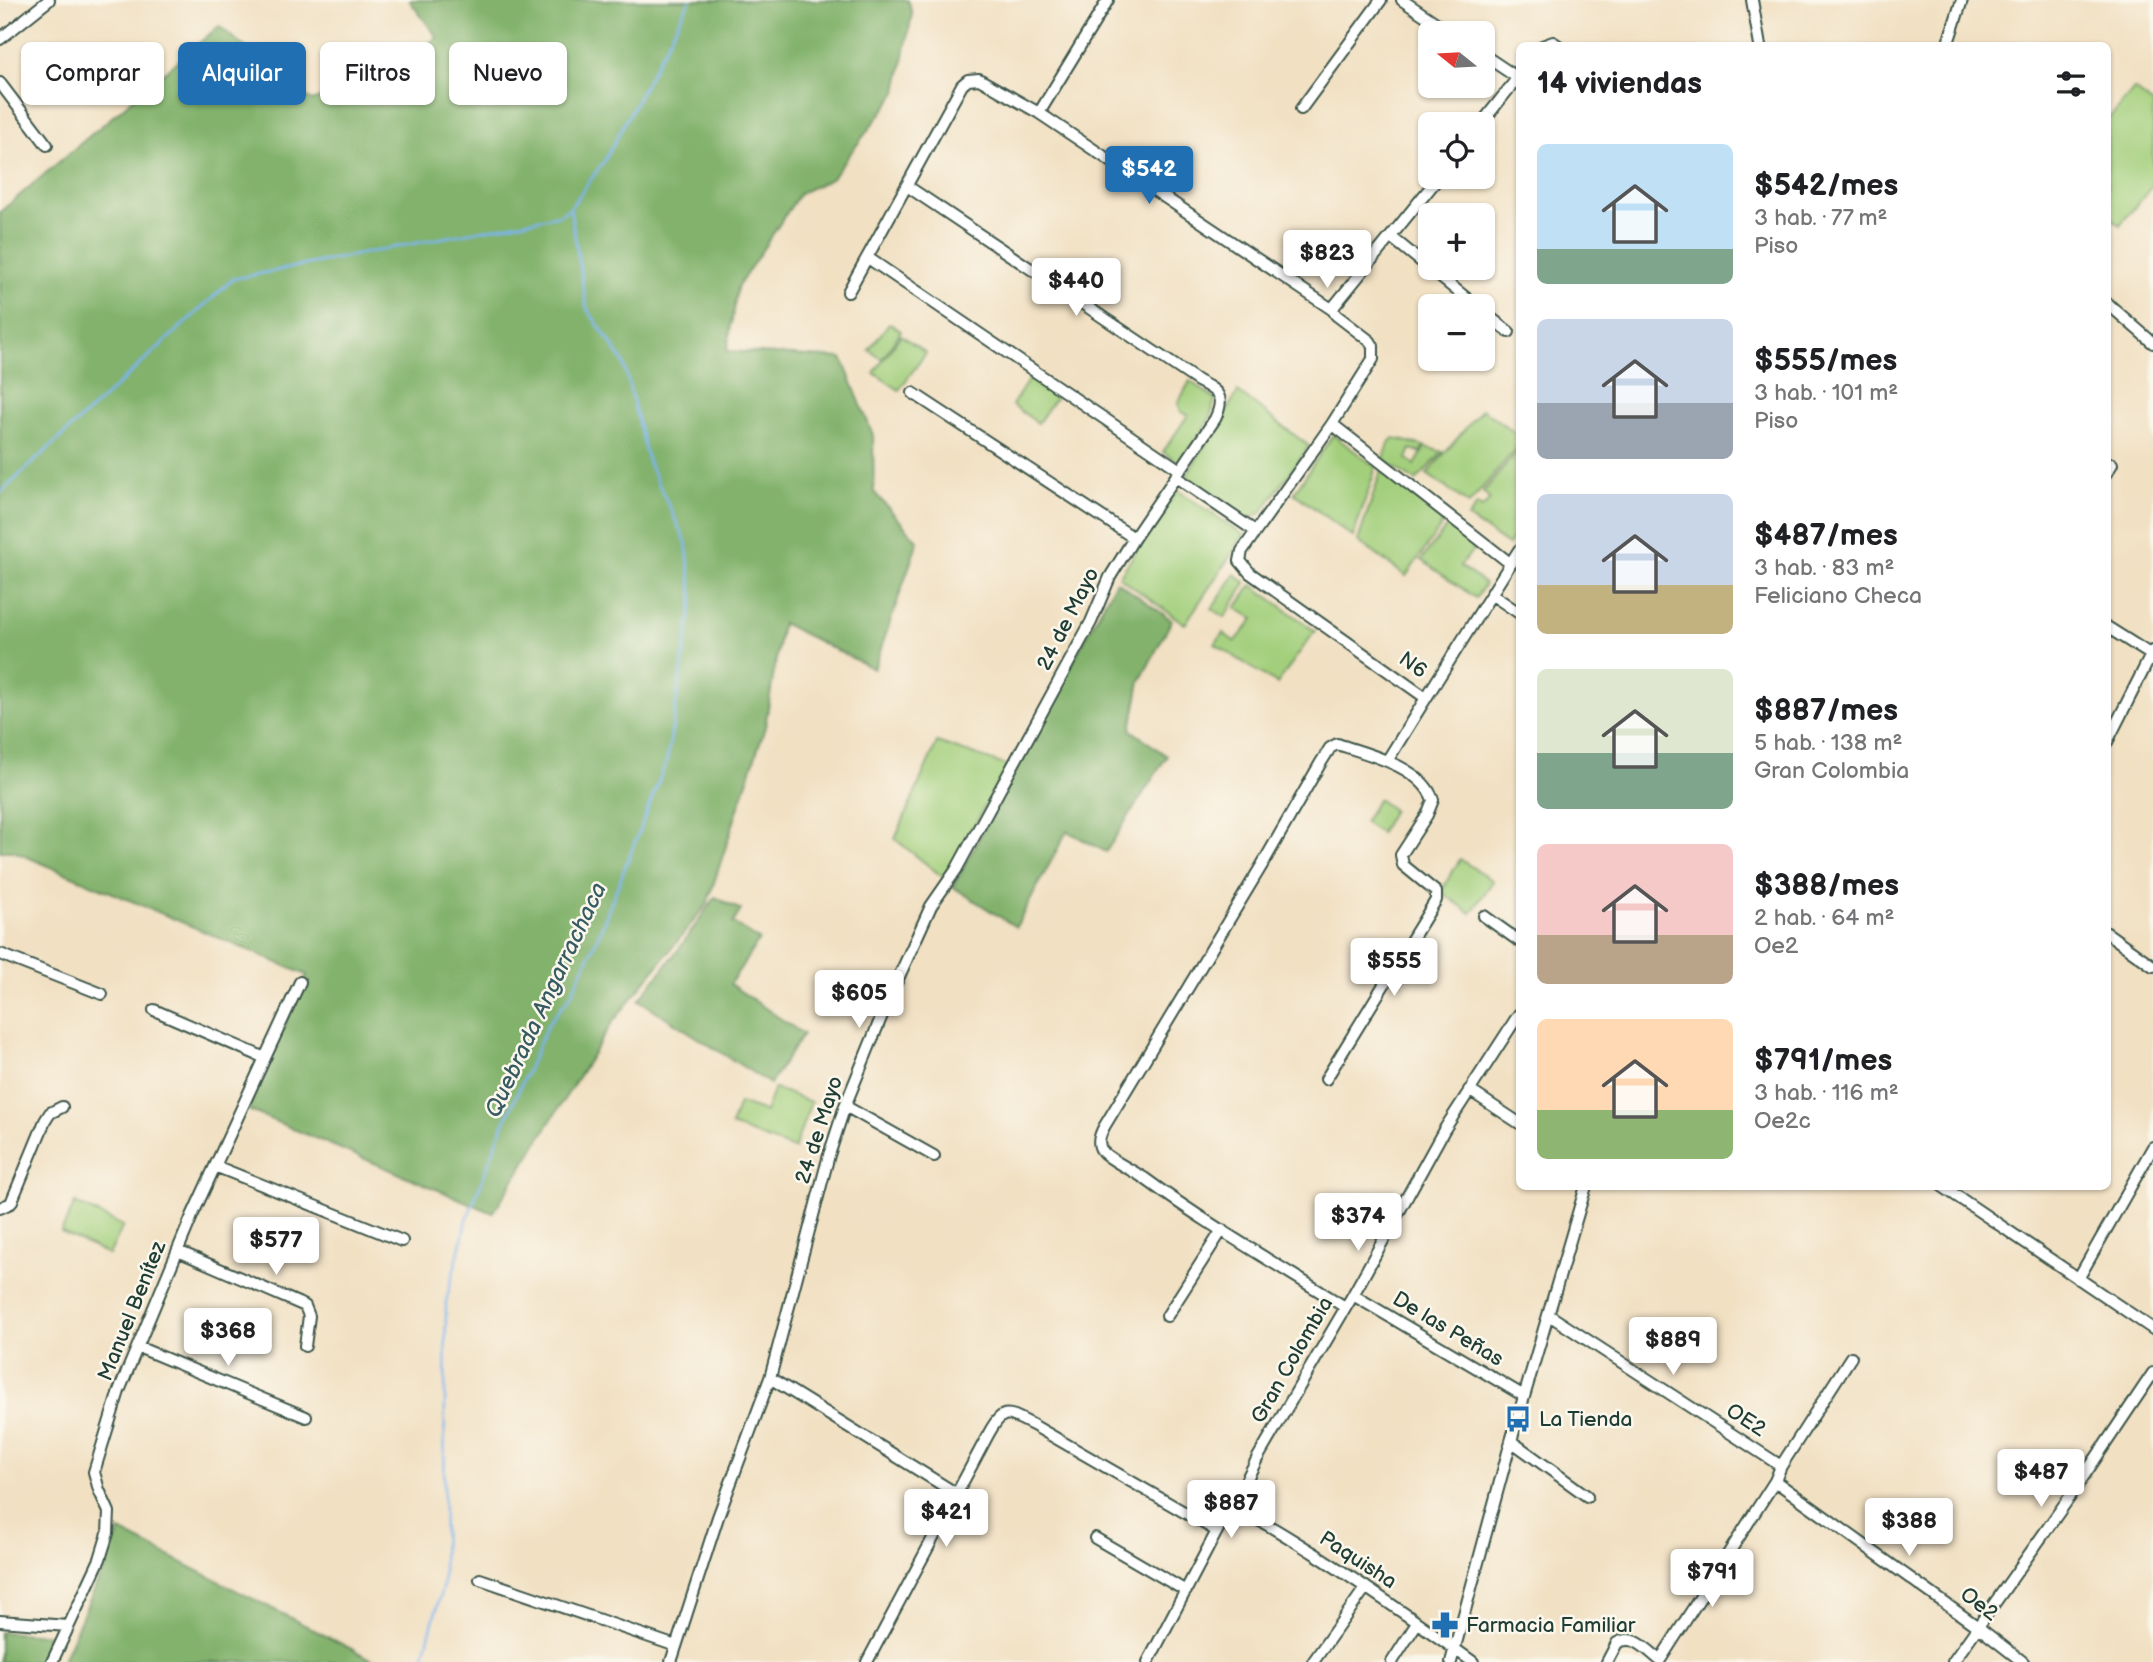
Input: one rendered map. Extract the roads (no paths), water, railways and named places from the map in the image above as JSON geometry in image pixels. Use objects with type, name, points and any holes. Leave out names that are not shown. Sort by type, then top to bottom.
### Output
[{"type":"street","points":[[0,39],[49,0]]},
{"type":"street","points":[[1040,113],[1108,0]]},
{"type":"street","points":[[1301,109],[1381,0]]},
{"type":"street","points":[[1402,0],[1433,21]]},
{"type":"street","points":[[1752,0],[1759,42]]},
{"type":"street","points":[[1948,42],[1962,0]]},
{"type":"street","points":[[1495,62],[1516,76]]},
{"type":"street","points":[[848,292],[962,85],[968,80],[979,79],[1040,113],[1334,310],[1342,320],[1370,341],[1374,352],[1373,359],[1332,424],[1255,531],[1181,469],[868,258]]},
{"type":"street","points":[[1490,112],[1516,80]]},
{"type":"street","points":[[0,83],[47,145]]},
{"type":"street","name":"24 de Mayo","points":[[672,1662],[718,1517],[770,1378],[829,1155],[845,1106],[887,1003],[931,906],[956,870],[1091,622],[1110,578],[1218,413],[1221,401],[1212,388],[1198,382],[906,186]]},
{"type":"street","points":[[1334,310],[1335,305],[1429,189]]},
{"type":"street","points":[[1391,237],[1461,294]]},
{"type":"street","points":[[2111,306],[2153,343]]},
{"type":"street","points":[[1495,321],[1509,332]]},
{"type":"street","points":[[914,393],[1134,538]]},
{"type":"street","points":[[1332,424],[1511,564]]},
{"type":"street","name":"N6","points":[[1255,531],[1240,558],[1242,565],[1250,573],[1426,698],[1516,555]]},
{"type":"street","points":[[1491,594],[1516,611]]},
{"type":"street","points":[[2111,629],[2152,654],[2111,734]]},
{"type":"street","points":[[1387,761],[1426,698]]},
{"type":"street","points":[[1326,1079],[1436,900],[1436,892],[1403,865],[1401,855],[1427,815],[1433,800],[1430,792],[1414,776],[1387,761],[1337,744],[1330,748],[1104,1127],[1099,1137],[1099,1145],[1102,1151],[1167,1195],[1345,1307]]},
{"type":"street","points":[[1484,916],[1516,939]]},
{"type":"street","points":[[2111,936],[2153,966]]},
{"type":"street","points":[[0,954],[102,993]]},
{"type":"street","name":"Manuel Benítez","points":[[52,1662],[100,1559],[108,1533],[109,1512],[94,1472],[116,1403],[215,1166],[300,982]]},
{"type":"street","points":[[154,1010],[264,1058]]},
{"type":"street","name":"Gran Colombia","points":[[1231,1510],[1257,1459],[1353,1295],[1444,1130],[1516,1019]]},
{"type":"street","points":[[1469,1090],[1516,1121]]},
{"type":"street","points":[[845,1106],[934,1156]]},
{"type":"street","points":[[0,1208],[11,1203],[45,1121],[50,1113],[62,1107]]},
{"type":"street","points":[[2078,1279],[2153,1147]]},
{"type":"street","points":[[215,1166],[402,1241]]},
{"type":"street","points":[[1451,1662],[1511,1441],[1585,1190]]},
{"type":"street","points":[[1948,1190],[2153,1329]]},
{"type":"street","points":[[1167,1316],[1222,1230]]},
{"type":"street","points":[[178,1251],[304,1306],[309,1316],[306,1346]]},
{"type":"street","name":"De las Peñas","points":[[1353,1295],[1524,1396]]},
{"type":"street","name":"OE2","points":[[1549,1315],[1780,1466]]},
{"type":"street","points":[[138,1347],[306,1417]]},
{"type":"street","points":[[1607,1662],[1617,1643],[1627,1639],[1636,1642],[1661,1661],[1775,1481],[1780,1466],[1851,1357]]},
{"type":"street","points":[[1953,1662],[2153,1373]]},
{"type":"street","points":[[770,1378],[957,1494]]},
{"type":"street","points":[[867,1662],[989,1433],[1003,1414],[1032,1424],[1217,1531]]},
{"type":"street","points":[[1511,1441],[1587,1496]]},
{"type":"street","name":"Oe2","points":[[1775,1481],[2023,1662]]},
{"type":"street","points":[[1148,1662],[1225,1515],[1231,1510]]},
{"type":"street","name":"Paquisha","points":[[1231,1510],[1283,1534],[1366,1587],[1473,1662]]},
{"type":"street","points":[[1095,1538],[1186,1591]]},
{"type":"street","points":[[480,1579],[676,1646]]},
{"type":"street","points":[[1313,1662],[1366,1587]]},
{"type":"street","points":[[0,1621],[68,1626]]},
{"type":"street","points":[[1392,1662],[1418,1623]]},
{"type":"waterway","points":[[0,493],[233,279],[560,215],[570,208],[605,160],[690,0]]},
{"type":"waterway","name":"Quebrada Angarrachaca","points":[[422,1662],[443,1585],[446,1302],[467,1219],[504,1123],[548,1024],[571,995],[597,939],[667,760],[693,600],[686,542],[648,462],[623,361],[587,309],[570,208]]},
{"type":"place","name":"La Tienda","points":[[1518,1419]]},
{"type":"place","name":"Farmacia Familiar","points":[[1445,1625]]}]
